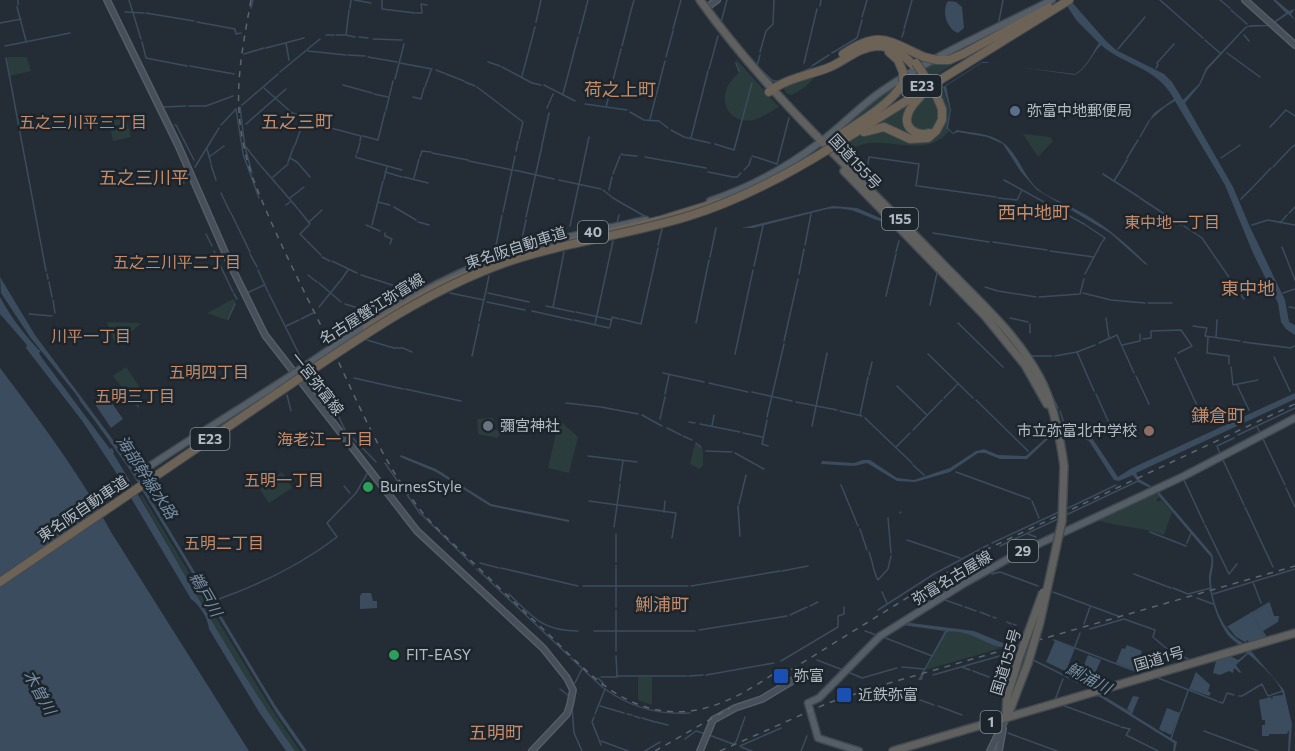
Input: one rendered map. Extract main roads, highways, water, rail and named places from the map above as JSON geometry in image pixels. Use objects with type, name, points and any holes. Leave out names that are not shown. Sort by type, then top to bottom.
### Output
[{"type":"highway","name":"国道155号","points":[[695,0],[722,36],[771,91],[826,145],[985,316],[1034,379],[1058,431],[1064,466],[1062,520],[1040,622],[1019,689],[1004,721]]},
{"type":"highway","name":"国道155号","points":[[700,0],[771,91]]},
{"type":"highway","points":[[771,91],[830,67],[864,42],[882,40],[896,43],[924,57],[937,60],[958,57],[1015,30],[1050,4],[1062,0]]},
{"type":"highway","name":"東名阪自動車道","points":[[0,576],[367,328],[426,293],[481,268],[531,250],[661,220],[713,204],[764,182],[1015,30],[1069,0]]},
{"type":"highway","name":"東名阪自動車道","points":[[0,582],[369,331],[435,292],[482,271],[532,254],[662,223],[714,207],[751,192],[794,170],[826,145],[959,68],[1015,30]]},
{"type":"highway","points":[[826,145],[877,128],[891,129],[910,139],[928,138],[936,131],[942,120],[942,109],[934,92],[915,64],[900,49],[885,44],[869,44],[844,56]]},
{"type":"highway","points":[[826,145],[888,101],[903,82],[903,72],[898,60],[885,51],[871,50],[844,56]]},
{"type":"highway","points":[[934,92],[940,112],[938,122],[935,128],[927,134],[916,133],[908,123],[910,109],[920,97],[957,72],[959,68]]},
{"type":"highway","name":"国道155号","points":[[1004,721],[1008,694],[1019,658],[1050,573]]},
{"type":"highway","name":"国道1号","points":[[892,751],[1004,721],[1093,692],[1295,633]]},
{"type":"main road","name":"一宮弥富線","points":[[107,0],[265,335],[417,531],[543,648],[567,678],[573,690],[567,714],[532,751]]},
{"type":"main road","points":[[706,8],[717,0]]},
{"type":"main road","points":[[1245,0],[1295,45]]},
{"type":"main road","name":"名古屋蟹江弥富線","points":[[138,474],[395,306],[455,275],[525,248],[650,219],[715,200],[826,145],[880,92],[936,56],[1050,4]]},
{"type":"main road","name":"弥富名古屋線","points":[[859,751],[818,738],[808,703],[819,698],[880,636],[964,583],[1016,555],[1184,476],[1295,418]]},
{"type":"main road","points":[[700,751],[712,720],[735,708],[762,699],[797,678]]},
{"type":"main road","points":[[990,751],[1004,721]]},
{"type":"main road","points":[[999,751],[1004,721]]},
{"type":"water","points":[[1063,0],[1070,0],[1116,50],[1164,74],[1183,100],[1199,84],[1206,68],[1245,27],[1269,25],[1286,13],[1273,0],[1289,11],[1295,9],[1291,14],[1295,20],[1288,14],[1270,26],[1245,29],[1207,70],[1200,85],[1185,103],[1233,187],[1285,300],[1289,322],[1295,325],[1295,335],[1281,322],[1278,303],[1253,253],[1225,185],[1175,101],[1149,121],[1154,113],[1174,99],[1159,80],[1101,45],[1083,69],[1075,75],[1018,67],[1075,74],[1083,68],[1099,43],[1077,21]]},
{"type":"water","points":[[948,1],[956,2],[962,7],[964,28],[958,33],[946,20],[945,10]]},
{"type":"water","points":[[982,62],[946,86],[951,110],[948,128],[953,133],[957,130],[980,134],[1002,142],[1012,152],[1028,178],[1038,189],[1105,227],[1148,265],[1110,233],[1037,190],[1021,172],[1003,144],[987,137],[958,132],[953,134],[946,128],[950,110],[943,87]]},
{"type":"water","points":[[833,206],[857,208],[887,223],[837,208],[753,228],[742,228]]},
{"type":"water","name":"鵜戸川","points":[[0,277],[35,335],[125,456],[275,705],[307,751],[303,751],[277,714],[130,470],[75,393],[30,337],[1,293]]},
{"type":"water","points":[[0,297],[23,331],[41,350],[39,353],[42,358],[110,449],[112,448],[224,642],[295,751],[286,751],[259,712],[209,629],[203,612],[191,599],[83,422],[26,348],[27,345],[0,314]]},
{"type":"water","name":"木曽川","points":[[0,368],[73,469],[249,751],[0,751]]},
{"type":"water","points":[[1295,393],[1295,399],[1136,473],[1139,479],[1151,486],[1150,488],[1138,482],[1133,475],[1119,481],[1114,480],[1089,441],[1066,431],[1047,440],[1027,459],[1000,459],[985,453],[978,453],[950,472],[915,482],[897,481],[867,463],[854,466],[821,464],[822,461],[854,463],[870,460],[897,478],[914,480],[950,468],[976,451],[984,449],[998,455],[1026,456],[1047,437],[1066,427],[1092,438],[1118,477],[1132,468]]},
{"type":"water","points":[[107,396],[123,419],[111,428],[95,404]]},
{"type":"water","points":[[401,455],[436,469],[491,504],[569,520],[569,522],[490,506],[436,472],[400,457]]},
{"type":"water","points":[[1159,492],[1212,554],[1213,597],[1230,633],[1245,644],[1284,690],[1292,724],[1290,751],[1288,751],[1289,730],[1287,734],[1262,736],[1262,725],[1265,725],[1265,720],[1262,720],[1259,700],[1271,697],[1272,700],[1273,696],[1283,695],[1278,684],[1268,673],[1248,654],[1236,665],[1240,673],[1234,668],[1233,673],[1229,671],[1220,675],[1213,673],[1216,661],[1230,656],[1238,660],[1247,653],[1227,634],[1217,615],[1210,587],[1211,557],[1157,494]]},
{"type":"water","points":[[362,593],[371,593],[373,601],[377,601],[377,608],[360,609]]},
{"type":"water","points":[[1270,603],[1274,616],[1279,616],[1278,622],[1263,631],[1252,614]]},
{"type":"water","points":[[1251,614],[1265,637],[1249,643],[1248,640],[1245,642],[1236,637],[1228,627]]},
{"type":"water","points":[[903,622],[974,631],[1010,646],[1013,652],[1033,659],[1093,689],[1096,695],[1102,695],[1132,713],[1127,709],[1133,696],[1139,697],[1132,714],[1177,742],[1175,751],[1173,751],[1174,743],[1100,697],[1094,696],[1090,689],[1033,661],[1010,653],[1008,647],[996,646],[965,633],[947,632],[925,670],[922,680],[918,680],[945,631],[903,625]]},
{"type":"water","points":[[1055,641],[1074,648],[1065,671],[1046,662]]},
{"type":"water","points":[[1127,645],[1142,651],[1135,670],[1116,663],[1122,648],[1125,649]]},
{"type":"water","name":"鯏浦川","points":[[1088,655],[1101,660],[1090,684],[1079,678]]},
{"type":"water","points":[[1196,672],[1210,685],[1209,696],[1189,689]]},
{"type":"water","points":[[1167,708],[1180,713],[1171,735],[1165,732],[1166,730],[1164,732],[1159,729]]},
{"type":"waterway","points":[[18,0],[18,5]]},
{"type":"waterway","points":[[129,0],[141,39]]},
{"type":"waterway","points":[[251,8],[253,0]]},
{"type":"waterway","points":[[350,8],[351,0]]},
{"type":"waterway","points":[[354,0],[371,3]]},
{"type":"waterway","points":[[382,0],[382,9],[415,13]]},
{"type":"waterway","points":[[536,22],[541,0]]},
{"type":"waterway","points":[[586,7],[588,0]]},
{"type":"waterway","points":[[629,18],[634,0]]},
{"type":"waterway","points":[[673,29],[681,0]]},
{"type":"waterway","points":[[721,22],[727,0]]},
{"type":"waterway","points":[[760,52],[766,31],[773,24],[774,0]]},
{"type":"waterway","points":[[820,6],[821,0]]},
{"type":"waterway","points":[[862,17],[867,0]]},
{"type":"waterway","points":[[904,29],[912,0]]},
{"type":"waterway","points":[[999,21],[1003,0]]},
{"type":"waterway","points":[[1160,0],[1203,38]]},
{"type":"waterway","points":[[1220,0],[1230,8]]},
{"type":"waterway","points":[[416,13],[422,13],[421,4],[427,5]]},
{"type":"waterway","points":[[17,7],[26,41]]},
{"type":"waterway","points":[[579,34],[586,8]]},
{"type":"waterway","points":[[804,63],[817,9]]},
{"type":"waterway","points":[[349,10],[346,35],[355,37]]},
{"type":"waterway","points":[[1231,10],[1247,24]]},
{"type":"waterway","points":[[125,12],[144,13]]},
{"type":"waterway","points":[[146,13],[194,21]]},
{"type":"waterway","points":[[1118,49],[1145,17]]},
{"type":"waterway","points":[[0,23],[21,19]]},
{"type":"waterway","points":[[622,46],[629,19]]},
{"type":"waterway","points":[[832,53],[857,38],[862,20]]},
{"type":"waterway","points":[[197,22],[235,29],[236,34],[241,33]]},
{"type":"waterway","points":[[522,76],[535,27]]},
{"type":"waterway","points":[[666,57],[673,31]]},
{"type":"waterway","points":[[902,37],[904,31]]},
{"type":"waterway","points":[[5,46],[70,33]]},
{"type":"waterway","points":[[326,35],[334,35]]},
{"type":"waterway","points":[[336,35],[345,35]]},
{"type":"waterway","points":[[1244,35],[1249,41]]},
{"type":"waterway","points":[[709,69],[718,36]]},
{"type":"waterway","points":[[359,37],[368,38]]},
{"type":"waterway","points":[[563,94],[578,37]]},
{"type":"waterway","points":[[266,48],[304,38]]},
{"type":"waterway","points":[[280,72],[320,39]]},
{"type":"waterway","points":[[373,39],[402,40]]},
{"type":"waterway","points":[[1205,40],[1220,53]]},
{"type":"waterway","points":[[142,42],[146,58],[187,66]]},
{"type":"waterway","points":[[286,43],[289,60]]},
{"type":"waterway","points":[[395,79],[404,44]]},
{"type":"waterway","points":[[1156,68],[1157,63],[1174,44]]},
{"type":"waterway","points":[[244,54],[264,48]]},
{"type":"waterway","points":[[606,107],[621,49]]},
{"type":"waterway","points":[[308,51],[346,55]]},
{"type":"waterway","points":[[1227,53],[1260,77]]},
{"type":"waterway","points":[[348,55],[365,56]]},
{"type":"waterway","points":[[757,66],[760,55]]},
{"type":"waterway","points":[[812,66],[829,55]]},
{"type":"waterway","points":[[368,57],[397,62]]},
{"type":"waterway","points":[[6,58],[46,271]]},
{"type":"waterway","points":[[650,119],[665,61]]},
{"type":"waterway","points":[[488,62],[500,66]]},
{"type":"waterway","points":[[400,63],[432,69]]},
{"type":"waterway","points":[[736,63],[739,71]]},
{"type":"waterway","points":[[190,66],[234,74]]},
{"type":"waterway","points":[[757,66],[773,81],[780,81]]},
{"type":"waterway","points":[[502,67],[532,83],[541,85]]},
{"type":"waterway","points":[[795,75],[811,68]]},
{"type":"waterway","points":[[425,87],[431,70]]},
{"type":"waterway","points":[[436,70],[464,81]]},
{"type":"waterway","points":[[691,138],[708,71]]},
{"type":"waterway","points":[[242,105],[278,74]]},
{"type":"waterway","points":[[386,110],[393,81]]},
{"type":"waterway","points":[[465,82],[475,86]]},
{"type":"waterway","points":[[715,144],[734,150],[752,83]]},
{"type":"waterway","points":[[343,85],[372,93]]},
{"type":"waterway","points":[[544,85],[575,101]]},
{"type":"waterway","points":[[477,87],[523,122],[519,139]]},
{"type":"waterway","points":[[264,88],[292,113]]},
{"type":"waterway","points":[[413,97],[421,99],[424,88]]},
{"type":"waterway","points":[[246,124],[286,89]]},
{"type":"waterway","points":[[374,94],[388,97]]},
{"type":"waterway","points":[[547,108],[553,94]]},
{"type":"waterway","points":[[189,106],[206,106],[233,96]]},
{"type":"waterway","points":[[585,104],[627,110]]},
{"type":"waterway","points":[[163,107],[186,106]]},
{"type":"waterway","points":[[240,107],[245,147],[252,173]]},
{"type":"waterway","points":[[236,109],[243,153]]},
{"type":"waterway","points":[[221,125],[236,109]]},
{"type":"waterway","points":[[1270,127],[1286,110],[1295,116]]},
{"type":"waterway","points":[[363,136],[378,140],[385,112]]},
{"type":"waterway","points":[[630,112],[644,120],[659,121],[668,128]]},
{"type":"waterway","points":[[293,113],[329,127]]},
{"type":"waterway","points":[[542,145],[549,113]]},
{"type":"waterway","points":[[756,157],[777,164],[789,118]]},
{"type":"waterway","points":[[1140,137],[1149,121]]},
{"type":"waterway","points":[[295,145],[303,123]]},
{"type":"waterway","points":[[175,125],[194,160]]},
{"type":"waterway","points":[[195,167],[219,128]]},
{"type":"waterway","points":[[331,128],[361,136],[360,141]]},
{"type":"waterway","points":[[671,130],[684,137],[710,143]]},
{"type":"waterway","points":[[570,226],[589,137]]},
{"type":"waterway","points":[[1127,158],[1138,140]]},
{"type":"waterway","points":[[516,151],[518,141]]},
{"type":"waterway","points":[[357,153],[360,143]]},
{"type":"waterway","points":[[1221,158],[1240,145]]},
{"type":"waterway","points":[[1291,148],[1295,145]]},
{"type":"waterway","points":[[209,157],[224,146]]},
{"type":"waterway","points":[[288,162],[294,146]]},
{"type":"waterway","points":[[526,217],[542,146]]},
{"type":"waterway","points":[[246,147],[260,165]]},
{"type":"waterway","points":[[207,149],[211,163]]},
{"type":"waterway","points":[[1273,167],[1290,149]]},
{"type":"waterway","points":[[420,157],[422,151],[431,152]]},
{"type":"waterway","points":[[432,153],[468,160]]},
{"type":"waterway","points":[[243,154],[259,198]]},
{"type":"waterway","points":[[625,155],[637,156]]},
{"type":"waterway","points":[[503,212],[515,156]]},
{"type":"waterway","points":[[613,174],[620,156]]},
{"type":"waterway","points":[[645,157],[667,161]]},
{"type":"waterway","points":[[863,178],[866,178],[869,157],[919,164],[916,186]]},
{"type":"waterway","points":[[290,158],[297,162],[310,177]]},
{"type":"waterway","points":[[358,158],[402,170]]},
{"type":"waterway","points":[[744,170],[751,158]]},
{"type":"waterway","points":[[414,178],[419,159]]},
{"type":"waterway","points":[[1114,181],[1127,160]]},
{"type":"waterway","points":[[469,161],[512,170]]},
{"type":"waterway","points":[[668,161],[706,168]]},
{"type":"waterway","points":[[273,177],[288,164]]},
{"type":"waterway","points":[[211,165],[216,180]]},
{"type":"waterway","points":[[261,166],[280,188]]},
{"type":"waterway","points":[[384,179],[387,167]]},
{"type":"waterway","points":[[1254,186],[1271,168]]},
{"type":"waterway","points":[[514,170],[554,179]]},
{"type":"waterway","points":[[385,172],[402,177]]},
{"type":"waterway","points":[[708,172],[733,177],[741,173]]},
{"type":"waterway","points":[[1103,174],[1139,197]]},
{"type":"waterway","points":[[184,183],[183,180],[187,176]]},
{"type":"waterway","points":[[404,177],[428,183]]},
{"type":"waterway","points":[[609,190],[612,177]]},
{"type":"waterway","points":[[559,180],[601,189]]},
{"type":"waterway","points":[[1004,180],[1084,224],[1105,238],[1103,241]]},
{"type":"waterway","points":[[372,225],[383,181]]},
{"type":"waterway","points":[[918,186],[996,197]]},
{"type":"waterway","points":[[290,198],[304,187]]},
{"type":"waterway","points":[[1241,199],[1253,187]]},
{"type":"waterway","points":[[281,189],[298,209]]},
{"type":"waterway","points":[[603,190],[646,217]]},
{"type":"waterway","points":[[998,198],[1017,200],[1022,190]]},
{"type":"waterway","points":[[221,193],[230,212]]},
{"type":"waterway","points":[[1140,198],[1181,225]]},
{"type":"waterway","points":[[286,205],[290,202]]},
{"type":"waterway","points":[[378,202],[390,205]]},
{"type":"waterway","points":[[394,207],[416,220]]},
{"type":"waterway","points":[[1289,213],[1295,207]]},
{"type":"waterway","points":[[299,210],[310,224]]},
{"type":"waterway","points":[[309,222],[322,210]]},
{"type":"waterway","points":[[231,213],[250,252]]},
{"type":"waterway","points":[[805,245],[811,214]]},
{"type":"waterway","points":[[494,256],[502,215]]},
{"type":"waterway","points":[[617,223],[619,215]]},
{"type":"waterway","points":[[1280,223],[1287,215]]},
{"type":"waterway","points":[[520,248],[526,220]]},
{"type":"waterway","points":[[1252,225],[1268,220],[1295,225]]},
{"type":"waterway","points":[[418,222],[429,225]]},
{"type":"waterway","points":[[306,240],[300,234],[309,225]]},
{"type":"waterway","points":[[366,225],[380,231]]},
{"type":"waterway","points":[[754,266],[763,226]]},
{"type":"waterway","points":[[1184,226],[1202,238],[1244,299]]},
{"type":"waterway","points":[[710,257],[716,228]]},
{"type":"waterway","points":[[658,245],[662,229]]},
{"type":"waterway","points":[[385,233],[385,236],[392,239],[390,244]]},
{"type":"waterway","points":[[933,233],[989,242]]},
{"type":"waterway","points":[[206,234],[212,246]]},
{"type":"waterway","points":[[307,241],[321,255]]},
{"type":"waterway","points":[[595,324],[613,241]]},
{"type":"waterway","points":[[896,252],[899,241]]},
{"type":"waterway","points":[[993,242],[1047,250]]},
{"type":"waterway","points":[[1085,274],[1102,242]]},
{"type":"waterway","points":[[1282,247],[1295,280]]},
{"type":"waterway","points":[[621,319],[641,324],[658,248]]},
{"type":"waterway","points":[[799,274],[804,249]]},
{"type":"waterway","points":[[214,251],[219,262]]},
{"type":"waterway","points":[[1050,251],[1094,257]]},
{"type":"waterway","points":[[553,307],[564,252]]},
{"type":"waterway","points":[[250,254],[257,267]]},
{"type":"waterway","points":[[886,296],[896,254]]},
{"type":"waterway","points":[[322,257],[330,261]]},
{"type":"waterway","points":[[696,323],[709,260]]},
{"type":"waterway","points":[[332,261],[357,273]]},
{"type":"waterway","points":[[220,265],[233,292]]},
{"type":"waterway","points":[[258,270],[268,292]]},
{"type":"waterway","points":[[341,280],[348,270]]},
{"type":"waterway","points":[[735,354],[753,270]]},
{"type":"waterway","points":[[930,305],[937,273]]},
{"type":"waterway","points":[[47,274],[48,279]]},
{"type":"waterway","points":[[308,275],[317,282]]},
{"type":"waterway","points":[[361,275],[411,291],[413,285]]},
{"type":"waterway","points":[[487,285],[489,276]]},
{"type":"waterway","points":[[784,341],[798,279]]},
{"type":"waterway","points":[[1039,297],[1080,294],[1084,279]]},
{"type":"waterway","points":[[319,307],[340,281]]},
{"type":"waterway","points":[[49,282],[52,297]]},
{"type":"waterway","points":[[319,283],[341,302]]},
{"type":"waterway","points":[[247,293],[264,285]]},
{"type":"waterway","points":[[415,285],[423,287]]},
{"type":"waterway","points":[[479,321],[487,286]]},
{"type":"waterway","points":[[985,287],[1036,297]]},
{"type":"waterway","points":[[1283,293],[1295,289]]},
{"type":"waterway","points":[[450,293],[484,300]]},
{"type":"waterway","points":[[488,293],[529,302]]},
{"type":"waterway","points":[[1083,293],[1111,300],[1145,303]]},
{"type":"waterway","points":[[234,294],[237,299]]},
{"type":"waterway","points":[[269,294],[301,358]]},
{"type":"waterway","points":[[53,300],[55,313]]},
{"type":"waterway","points":[[487,302],[525,310]]},
{"type":"waterway","points":[[1148,303],[1172,303]]},
{"type":"waterway","points":[[228,319],[235,304]]},
{"type":"waterway","points":[[345,304],[378,314]]},
{"type":"waterway","points":[[546,306],[574,312]]},
{"type":"waterway","points":[[1289,307],[1295,308]]},
{"type":"waterway","points":[[532,311],[572,320]]},
{"type":"waterway","points":[[576,312],[612,320]]},
{"type":"waterway","points":[[301,319],[313,313]]},
{"type":"waterway","points":[[29,314],[52,316]]},
{"type":"waterway","points":[[610,327],[612,317],[619,319]]},
{"type":"waterway","points":[[1010,318],[1028,322]]},
{"type":"waterway","points":[[1106,318],[1109,338]]},
{"type":"waterway","points":[[286,326],[299,320]]},
{"type":"waterway","points":[[574,320],[609,328]]},
{"type":"waterway","points":[[1216,337],[1217,320]]},
{"type":"waterway","points":[[958,323],[1003,367]]},
{"type":"waterway","points":[[472,356],[479,324]]},
{"type":"waterway","points":[[1030,324],[1030,333]]},
{"type":"waterway","points":[[1193,326],[1207,328],[1205,336],[1240,341]]},
{"type":"waterway","points":[[1143,339],[1151,338],[1151,331],[1181,330],[1192,346],[1178,353]]},
{"type":"waterway","points":[[1122,345],[1140,341],[1140,334]]},
{"type":"waterway","points":[[1099,343],[1117,335],[1134,373]]},
{"type":"waterway","points":[[1208,337],[1207,353],[1229,356],[1229,364]]},
{"type":"waterway","points":[[367,340],[412,352]]},
{"type":"waterway","points":[[1243,342],[1291,348],[1294,346]]},
{"type":"waterway","points":[[767,417],[784,344]]},
{"type":"waterway","points":[[1055,356],[1077,352],[1095,345]]},
{"type":"waterway","points":[[1077,352],[1094,391]]},
{"type":"waterway","points":[[812,426],[827,353]]},
{"type":"waterway","points":[[928,354],[973,398]]},
{"type":"waterway","points":[[1030,356],[1052,356]]},
{"type":"waterway","points":[[1274,357],[1290,391]]},
{"type":"waterway","points":[[1175,358],[1201,414],[1220,405]]},
{"type":"waterway","points":[[869,375],[872,362]]},
{"type":"waterway","points":[[1231,367],[1233,385],[1258,380]]},
{"type":"waterway","points":[[318,373],[345,430],[376,462]]},
{"type":"waterway","points":[[663,373],[704,382]]},
{"type":"waterway","points":[[665,394],[669,375]]},
{"type":"waterway","points":[[1136,376],[1149,404]]},
{"type":"waterway","points":[[860,415],[868,377]]},
{"type":"waterway","points":[[354,378],[403,389]]},
{"type":"waterway","points":[[709,383],[748,392]]},
{"type":"waterway","points":[[1046,383],[1058,408]]},
{"type":"waterway","points":[[944,398],[958,384]]},
{"type":"waterway","points":[[1237,385],[1249,410]]},
{"type":"waterway","points":[[897,386],[927,415]]},
{"type":"waterway","points":[[405,389],[461,401]]},
{"type":"waterway","points":[[752,392],[792,401]]},
{"type":"waterway","points":[[1096,394],[1109,423]]},
{"type":"waterway","points":[[287,395],[291,411]]},
{"type":"waterway","points":[[660,419],[665,397]]},
{"type":"waterway","name":"海部幹線水路","points":[[80,400],[97,422]]},
{"type":"waterway","points":[[913,430],[942,400]]},
{"type":"waterway","points":[[976,400],[1028,451]]},
{"type":"waterway","points":[[796,402],[837,410]]},
{"type":"waterway","points":[[566,403],[638,414]]},
{"type":"waterway","points":[[1238,435],[1295,408]]},
{"type":"waterway","points":[[840,411],[862,416]]},
{"type":"waterway","points":[[1060,411],[1065,426]]},
{"type":"waterway","points":[[642,415],[662,426]]},
{"type":"waterway","points":[[712,426],[714,415]]},
{"type":"waterway","points":[[865,418],[912,463]]},
{"type":"waterway","points":[[767,420],[762,444],[768,446]]},
{"type":"waterway","points":[[689,422],[695,423]]},
{"type":"waterway","points":[[700,424],[740,432]]},
{"type":"waterway","points":[[1257,427],[1260,433]]},
{"type":"waterway","points":[[667,428],[681,435]]},
{"type":"waterway","points":[[743,433],[762,437]]},
{"type":"waterway","points":[[896,447],[910,433]]},
{"type":"waterway","points":[[683,436],[692,440]]},
{"type":"waterway","points":[[1220,454],[1217,446],[1234,438]]},
{"type":"waterway","points":[[1263,439],[1285,485]]},
{"type":"waterway","points":[[696,443],[701,447]]},
{"type":"waterway","points":[[706,451],[732,452]]},
{"type":"waterway","points":[[735,453],[764,469]]},
{"type":"waterway","points":[[588,456],[637,462]]},
{"type":"waterway","points":[[1223,460],[1244,505]]},
{"type":"waterway","points":[[620,481],[623,461]]},
{"type":"waterway","points":[[385,463],[419,512],[473,565]]},
{"type":"waterway","points":[[913,465],[924,475]]},
{"type":"waterway","points":[[956,472],[1030,499]]},
{"type":"waterway","name":"鵜戸川","points":[[219,599],[281,572],[310,556],[337,537],[327,523],[356,493],[367,474]]},
{"type":"waterway","points":[[739,504],[746,475]]},
{"type":"waterway","points":[[1184,480],[1204,523]]},
{"type":"waterway","points":[[1064,516],[1138,481]]},
{"type":"waterway","points":[[614,527],[620,484]]},
{"type":"waterway","points":[[841,485],[858,526]]},
{"type":"waterway","points":[[1066,509],[1116,485]]},
{"type":"waterway","points":[[344,486],[350,493]]},
{"type":"waterway","points":[[1286,488],[1295,507]]},
{"type":"waterway","points":[[589,501],[676,513],[672,538]]},
{"type":"waterway","points":[[664,512],[665,501]]},
{"type":"waterway","points":[[1032,501],[1039,518]]},
{"type":"waterway","points":[[738,506],[740,536]]},
{"type":"waterway","points":[[1245,507],[1273,567]]},
{"type":"waterway","points":[[992,543],[1059,512]]},
{"type":"waterway","points":[[888,518],[891,553]]},
{"type":"waterway","points":[[1000,546],[1060,518]]},
{"type":"waterway","points":[[1205,525],[1229,574],[1237,564]]},
{"type":"waterway","points":[[860,529],[867,550]]},
{"type":"waterway","points":[[1150,532],[1186,546]]},
{"type":"waterway","points":[[1187,543],[1191,533]]},
{"type":"waterway","points":[[616,534],[616,562]]},
{"type":"waterway","points":[[1028,534],[1036,537]]},
{"type":"waterway","points":[[907,540],[960,558]]},
{"type":"waterway","points":[[878,610],[934,574],[988,545]]},
{"type":"waterway","points":[[869,552],[878,580],[888,569],[891,556]]},
{"type":"waterway","points":[[974,562],[987,567]]},
{"type":"waterway","points":[[480,563],[499,568]]},
{"type":"waterway","points":[[616,565],[616,607]]},
{"type":"waterway","points":[[782,571],[808,566]]},
{"type":"waterway","points":[[501,568],[578,586]]},
{"type":"waterway","points":[[477,569],[568,655]]},
{"type":"waterway","points":[[1213,594],[1295,569]]},
{"type":"waterway","points":[[691,586],[780,571]]},
{"type":"waterway","points":[[992,572],[992,574],[1000,572],[1038,586]]},
{"type":"waterway","points":[[1134,574],[1171,588]]},
{"type":"waterway","points":[[1253,582],[1261,603]]},
{"type":"waterway","points":[[583,586],[688,586]]},
{"type":"waterway","points":[[1173,588],[1188,594],[1211,588]]},
{"type":"waterway","points":[[882,592],[887,603]]},
{"type":"waterway","points":[[925,592],[937,597]]},
{"type":"waterway","points":[[1053,592],[1118,616]]},
{"type":"waterway","points":[[509,594],[539,621],[555,628],[578,631]]},
{"type":"waterway","points":[[1197,598],[1213,604]]},
{"type":"waterway","points":[[945,600],[962,606]]},
{"type":"waterway","points":[[810,606],[818,602]]},
{"type":"waterway","points":[[1228,627],[1269,603]]},
{"type":"waterway","points":[[790,615],[807,607]]},
{"type":"waterway","points":[[781,661],[838,627],[838,616],[844,614],[844,607]]},
{"type":"waterway","points":[[965,607],[976,611]]},
{"type":"waterway","points":[[1084,624],[1090,607]]},
{"type":"waterway","points":[[616,610],[616,651]]},
{"type":"waterway","points":[[980,612],[990,616]]},
{"type":"waterway","points":[[1251,613],[1266,637]]},
{"type":"waterway","points":[[699,630],[787,616]]},
{"type":"waterway","points":[[1090,629],[1124,619],[1155,630],[1153,637]]},
{"type":"waterway","points":[[1007,622],[1011,624]]},
{"type":"waterway","points":[[594,631],[695,631]]},
{"type":"waterway","points":[[865,631],[876,635]]},
{"type":"waterway","name":"鯏浦川","points":[[1065,672],[1080,633]]},
{"type":"waterway","points":[[883,637],[932,656]]},
{"type":"waterway","points":[[1154,638],[1166,648],[1190,660]]},
{"type":"waterway","points":[[1054,640],[1135,671]]},
{"type":"waterway","points":[[933,675],[1010,653]]},
{"type":"waterway","points":[[601,677],[617,677],[616,656]]},
{"type":"waterway","points":[[571,658],[601,686]]},
{"type":"waterway","points":[[817,660],[843,670]]},
{"type":"waterway","points":[[706,675],[774,663]]},
{"type":"waterway","points":[[902,667],[924,669]]},
{"type":"waterway","points":[[962,667],[970,670]]},
{"type":"waterway","points":[[848,672],[862,678],[897,668]]},
{"type":"waterway","points":[[575,683],[582,669]]},
{"type":"waterway","points":[[973,671],[989,677]]},
{"type":"waterway","points":[[689,676],[703,675]]},
{"type":"waterway","points":[[617,676],[687,676]]},
{"type":"waterway","points":[[595,714],[605,689],[598,678]]},
{"type":"waterway","points":[[1158,678],[1217,701]]},
{"type":"waterway","points":[[992,679],[1006,684]]},
{"type":"waterway","name":"鯏浦川","points":[[1055,700],[1063,679]]},
{"type":"waterway","points":[[1239,696],[1262,684],[1268,696],[1283,691]]},
{"type":"waterway","points":[[560,689],[569,696]]},
{"type":"waterway","points":[[605,689],[635,705],[668,713],[690,713]]},
{"type":"waterway","points":[[1181,711],[1188,691]]},
{"type":"waterway","points":[[901,692],[915,698]]},
{"type":"waterway","points":[[1219,702],[1223,703],[1227,693],[1234,695]]},
{"type":"waterway","points":[[920,700],[934,705]]},
{"type":"waterway","points":[[1062,705],[1119,726]]},
{"type":"waterway","points":[[600,706],[624,713]]},
{"type":"waterway","points":[[938,706],[962,715]]},
{"type":"waterway","points":[[572,707],[574,733],[582,751]]},
{"type":"waterway","points":[[1171,739],[1180,712]]},
{"type":"waterway","points":[[627,714],[632,715]]},
{"type":"waterway","points":[[634,716],[640,718]]},
{"type":"waterway","points":[[594,717],[592,722],[601,745]]},
{"type":"waterway","points":[[709,735],[733,744],[736,742],[745,717]]},
{"type":"waterway","points":[[642,718],[655,722]]},
{"type":"waterway","points":[[656,722],[668,725]]},
{"type":"waterway","points":[[1121,727],[1130,729],[1126,735],[1158,751]]},
{"type":"waterway","points":[[740,746],[781,728]]},
{"type":"waterway","points":[[685,739],[696,731],[706,734]]},
{"type":"waterway","points":[[1204,731],[1258,751]]},
{"type":"waterway","points":[[1008,733],[1057,751]]},
{"type":"waterway","points":[[801,751],[807,736]]},
{"type":"waterway","points":[[601,741],[628,751]]},
{"type":"waterway","points":[[645,751],[660,742]]},
{"type":"waterway","points":[[741,747],[752,751]]},
{"type":"railway","points":[[251,0],[240,67],[239,109],[245,152],[252,176],[279,240],[370,428],[392,469],[423,513],[439,531],[594,678],[624,698],[640,705],[676,712],[711,707],[742,693],[787,665]]},
{"type":"railway","points":[[781,676],[981,552],[1295,404]]},
{"type":"railway","points":[[720,751],[828,703],[879,686],[1295,566]]},
{"type":"railway","points":[[655,751],[730,708]]},
{"type":"place","name":"弥富中地郵便局","points":[[1015,111]]},
{"type":"place","name":"彌宮神社","points":[[488,426]]},
{"type":"place","name":"市立弥富北中学校","points":[[1149,431]]},
{"type":"place","name":"BurnesStyle","points":[[368,487]]},
{"type":"place","name":"FIT-EASY","points":[[394,655]]},
{"type":"place","name":"弥富","points":[[781,676]]},
{"type":"place","name":"近鉄弥富","points":[[844,695]]},
{"type":"district","name":"荷之上町","points":[[620,90]]},
{"type":"district","name":"五之三川平三丁目","points":[[83,122]]},
{"type":"district","name":"五之三町","points":[[297,122]]},
{"type":"district","name":"五之三川平","points":[[144,178]]},
{"type":"district","name":"西中地町","points":[[1034,213]]},
{"type":"district","name":"東中地一丁目","points":[[1172,222]]},
{"type":"district","name":"五之三川平二丁目","points":[[177,262]]},
{"type":"district","name":"東中地","points":[[1248,289]]},
{"type":"district","name":"川平一丁目","points":[[91,336]]},
{"type":"district","name":"五明四丁目","points":[[209,372]]},
{"type":"district","name":"五明三丁目","points":[[135,396]]},
{"type":"district","name":"鎌倉町","points":[[1218,416]]},
{"type":"district","name":"海老江一丁目","points":[[325,439]]},
{"type":"district","name":"五明一丁目","points":[[284,480]]},
{"type":"district","name":"五明二丁目","points":[[224,543]]},
{"type":"district","name":"鯏浦町","points":[[662,605]]},
{"type":"district","name":"五明町","points":[[496,733]]}]
